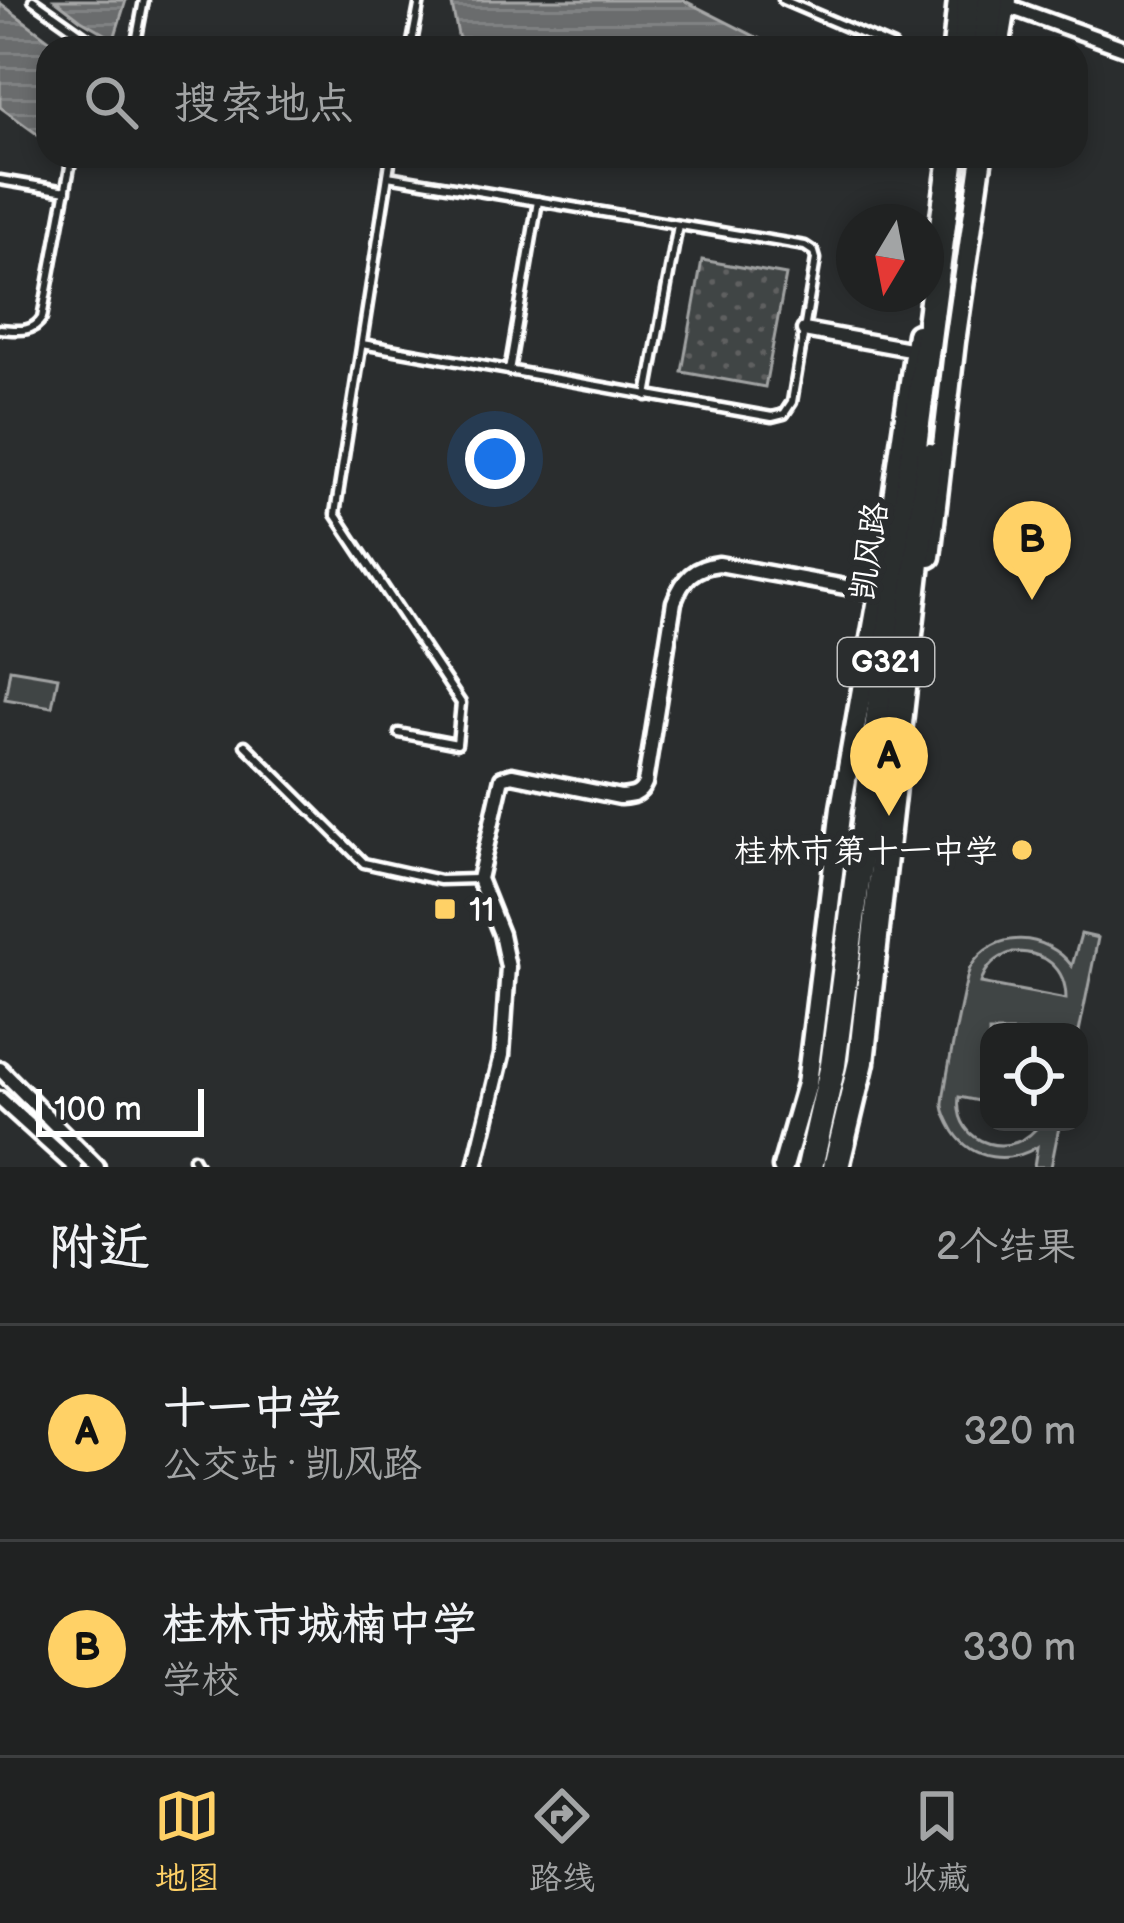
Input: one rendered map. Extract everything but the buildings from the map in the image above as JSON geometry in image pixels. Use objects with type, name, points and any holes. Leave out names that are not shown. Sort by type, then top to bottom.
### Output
[{"type":"highway","points":[[972,36],[992,1]]},
{"type":"highway","points":[[987,36],[992,1]]},
{"type":"highway","name":"凯风路","points":[[810,1167],[833,1065],[950,168]]},
{"type":"highway","name":"凯风路","points":[[840,1167],[861,1062],[896,596],[966,168]]},
{"type":"street","points":[[954,36],[958,0]]},
{"type":"street","points":[[997,36],[992,1],[1124,48]]},
{"type":"street","points":[[935,204],[939,168]]},
{"type":"street","points":[[840,1167],[868,1080],[877,1029],[955,342],[980,168]]},
{"type":"street","points":[[783,1167],[807,1084],[834,856],[896,596],[920,312]]},
{"type":"street","points":[[804,330],[915,350]]},
{"type":"street","points":[[475,1167],[502,1055],[508,967],[501,934],[479,879],[504,776],[620,797],[640,792],[674,602],[695,570],[719,564],[896,596]]},
{"type":"street","points":[[0,1070],[97,1167]]},
{"type":"street","points":[[0,1099],[75,1167]]},
{"type":"lane","points":[[33,0],[80,36]]},
{"type":"lane","points":[[137,36],[144,0]]},
{"type":"lane","points":[[413,36],[420,0]]},
{"type":"lane","points":[[783,0],[867,36]]},
{"type":"lane","points":[[0,328],[27,330],[42,318],[70,168]]},
{"type":"lane","points":[[390,168],[335,514],[461,704],[457,744],[399,733]]},
{"type":"lane","points":[[362,344],[765,418],[781,416],[792,402],[816,256],[806,246],[388,176]]},
{"type":"lane","points":[[0,180],[66,191]]},
{"type":"lane","points":[[509,371],[538,201]]},
{"type":"lane","points":[[647,396],[678,224]]},
{"type":"lane","points":[[245,746],[364,863],[440,880],[479,879]]},
{"type":"shaded area","points":[[55,0],[126,0],[115,36],[81,20]]},
{"type":"shaded area","points":[[451,0],[683,0],[754,36],[458,36]]},
{"type":"shaded area","points":[[0,3],[44,36],[36,36],[36,133],[0,107]]},
{"type":"shaded area","points":[[702,260],[786,275],[765,387],[682,372]]},
{"type":"shaded area","points":[[10,669],[58,677],[52,707],[5,699]]},
{"type":"shaded area","points":[[1081,934],[1098,938],[1081,1023],[980,1023],[980,1101],[959,1097],[966,1127],[988,1143],[1002,1145],[1033,1131],[1058,1131],[1051,1167],[1034,1167],[1037,1147],[1015,1156],[981,1154],[954,1132],[943,1106],[970,968],[980,955],[1006,941],[1035,941],[1072,966]],"holes":[[[1013,952],[1034,954],[1057,970],[1066,999],[981,983],[997,960]]]},
{"type":"railway","points":[[0,1082],[86,1167]]},
{"type":"place","name":"桂林市城楠中学","points":[[1032,600]]},
{"type":"place","name":"十一中学","points":[[889,816]]},
{"type":"place","name":"桂林市第十一中学","points":[[1022,850]]},
{"type":"place","name":"11","points":[[445,909]]}]
